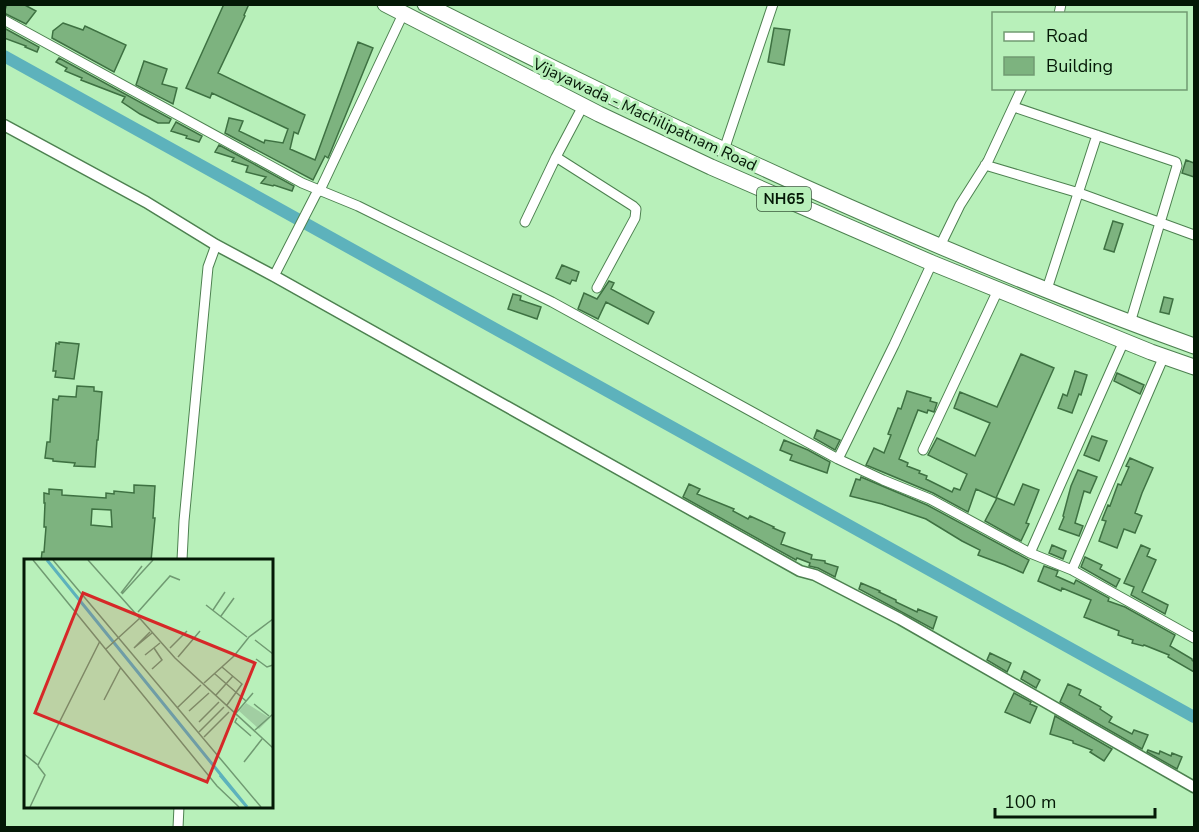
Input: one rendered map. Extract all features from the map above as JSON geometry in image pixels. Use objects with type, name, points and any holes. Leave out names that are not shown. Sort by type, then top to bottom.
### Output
[{"type":"highway","name":"Vijayawada - Machilipatnam Road","points":[[385,4],[583,106],[711,167],[932,263],[1194,367]]},
{"type":"highway","name":"Vijayawada - Machilipatnam Road","points":[[425,4],[645,113],[846,206],[940,246],[1194,346]]},
{"type":"street","points":[[724,150],[773,4]]},
{"type":"street","points":[[274,276],[318,192],[402,14]]},
{"type":"street","points":[[4,20],[318,192],[358,206],[399,225],[552,302],[838,459],[930,499],[1030,553],[1072,570],[1194,638]]},
{"type":"street","points":[[940,246],[960,205],[985,165],[1021,90]]},
{"type":"street","points":[[525,222],[583,106]]},
{"type":"street","points":[[1014,107],[1176,162],[1177,166],[1130,322]]},
{"type":"street","points":[[4,125],[146,202],[216,245],[800,571],[815,575],[900,619],[1194,787]]},
{"type":"street","points":[[1047,289],[1097,135]]},
{"type":"street","points":[[556,157],[636,209],[635,218],[597,288]]},
{"type":"street","points":[[985,165],[1079,194],[1194,234]]},
{"type":"street","points":[[182,559],[208,267],[216,245]]},
{"type":"street","points":[[838,459],[932,263]]},
{"type":"street","points":[[923,450],[998,290]]},
{"type":"street","points":[[1030,553],[1124,341]]},
{"type":"street","points":[[1072,570],[1164,356]]},
{"type":"street","points":[[178,828],[179,808]]},
{"type":"building","points":[[7,4],[23,4],[36,11],[26,24],[4,13]]},
{"type":"building","points":[[224,4],[249,4],[218,73],[305,115],[298,134],[294,132],[290,149],[315,160],[358,42],[373,48],[328,158],[325,156],[313,180],[225,133],[229,118],[243,121],[239,131],[264,143],[265,140],[283,143],[288,129],[212,93],[210,98],[186,88]]},
{"type":"building","points":[[63,23],[83,30],[85,26],[126,45],[114,72],[52,38],[53,31]]},
{"type":"building","points":[[4,28],[39,47],[37,52],[4,38]]},
{"type":"building","points":[[774,28],[790,30],[784,65],[768,62]]},
{"type":"building","points":[[59,58],[171,119],[169,123],[158,123],[140,114],[122,102],[125,97],[81,80],[82,78],[65,71],[67,68],[56,62]]},
{"type":"building","points":[[144,61],[167,69],[162,84],[177,88],[173,104],[136,85]]},
{"type":"building","points":[[176,122],[202,136],[199,142],[171,131]]},
{"type":"building","points":[[219,145],[294,186],[292,191],[261,183],[266,177],[246,172],[248,166],[232,161],[234,158],[215,152]]},
{"type":"building","points":[[1186,160],[1194,163],[1194,177],[1182,173]]},
{"type":"building","points":[[1113,221],[1123,224],[1114,252],[1104,249]]},
{"type":"building","points":[[562,265],[579,272],[576,281],[572,280],[570,284],[556,278]]},
{"type":"building","points":[[609,281],[614,283],[611,289],[654,312],[648,324],[606,302],[598,319],[578,309],[584,293],[597,299]]},
{"type":"building","points":[[513,294],[521,296],[520,300],[541,307],[537,319],[508,309]]},
{"type":"building","points":[[1164,297],[1173,299],[1169,314],[1160,312]]},
{"type":"building","points":[[59,342],[79,344],[74,379],[55,377],[56,371],[53,371],[56,343],[59,344]]},
{"type":"building","points":[[1021,354],[1054,368],[996,498],[976,489],[968,512],[933,493],[866,465],[874,448],[884,453],[891,435],[888,434],[907,391],[931,398],[930,401],[937,403],[934,412],[928,410],[927,413],[918,410],[899,459],[908,463],[907,466],[927,476],[926,479],[952,492],[954,488],[960,490],[967,474],[928,455],[937,438],[975,456],[990,423],[954,408],[960,392],[997,407]]},
{"type":"building","points":[[1075,371],[1087,375],[1072,413],[1058,408],[1063,394],[1067,396]]},
{"type":"building","points":[[1117,373],[1144,385],[1140,394],[1114,381]]},
{"type":"building","points":[[77,386],[94,387],[94,391],[102,392],[95,467],[74,466],[75,463],[45,458],[47,442],[50,442],[53,399],[58,400],[59,396],[76,397]]},
{"type":"building","points":[[817,430],[840,440],[835,450],[814,438]]},
{"type":"building","points":[[1092,436],[1107,441],[1099,461],[1084,455]]},
{"type":"building","points":[[784,440],[830,462],[827,473],[790,460],[792,455],[780,450]]},
{"type":"building","points":[[1130,458],[1153,468],[1135,513],[1142,516],[1135,533],[1124,529],[1117,548],[1099,541],[1106,521],[1102,520],[1118,484],[1121,485],[1129,467],[1126,466]]},
{"type":"building","points":[[1078,470],[1097,477],[1090,493],[1084,491],[1075,523],[1083,526],[1079,536],[1059,529]]},
{"type":"building","points":[[861,477],[927,505],[1029,560],[1023,573],[978,555],[980,550],[926,519],[850,496],[856,479],[860,480]]},
{"type":"building","points":[[689,484],[700,489],[697,494],[734,509],[733,511],[748,519],[750,516],[785,533],[781,544],[812,555],[811,559],[825,561],[825,563],[838,567],[835,577],[809,566],[810,563],[797,558],[796,560],[683,497]]},
{"type":"building","points":[[1023,484],[1039,490],[1026,523],[1029,524],[1021,541],[985,521],[997,498],[1014,505]]},
{"type":"building","points":[[134,485],[155,486],[151,559],[41,559],[46,527],[44,527],[44,493],[49,494],[49,489],[62,490],[62,495],[106,498],[106,493],[114,494],[114,491],[134,493]],"holes":[[[92,509],[111,510],[112,527],[91,525]]]},
{"type":"building","points":[[1052,545],[1066,551],[1063,559],[1049,553]]},
{"type":"building","points":[[1141,545],[1150,549],[1147,556],[1156,560],[1142,592],[1168,605],[1165,614],[1131,595],[1134,587],[1124,583]]},
{"type":"building","points":[[1085,557],[1102,565],[1100,569],[1120,579],[1116,587],[1081,567]]},
{"type":"building","points":[[1044,566],[1058,571],[1056,576],[1074,584],[1076,580],[1109,598],[1108,601],[1125,607],[1175,635],[1170,646],[1192,659],[1194,672],[1168,657],[1169,655],[1132,643],[1133,640],[1118,635],[1119,631],[1084,617],[1091,600],[1038,581]]},
{"type":"building","points":[[861,583],[917,612],[918,609],[937,617],[933,629],[859,589]]},
{"type":"building","points":[[990,653],[1011,663],[1007,672],[987,660]]},
{"type":"building","points":[[1024,671],[1040,680],[1036,688],[1021,679]]},
{"type":"building","points":[[1068,684],[1081,690],[1079,695],[1101,707],[1100,709],[1112,717],[1109,722],[1132,734],[1134,730],[1148,735],[1142,749],[1060,702]]},
{"type":"building","points":[[1014,693],[1037,707],[1030,723],[1005,712]]},
{"type":"building","points":[[1055,716],[1112,749],[1104,761],[1090,752],[1092,750],[1050,734]]},
{"type":"building","points":[[1148,750],[1159,754],[1160,751],[1171,756],[1172,753],[1182,757],[1177,769],[1147,752]]},
{"type":"waterway","points":[[4,56],[1194,717]]}]
